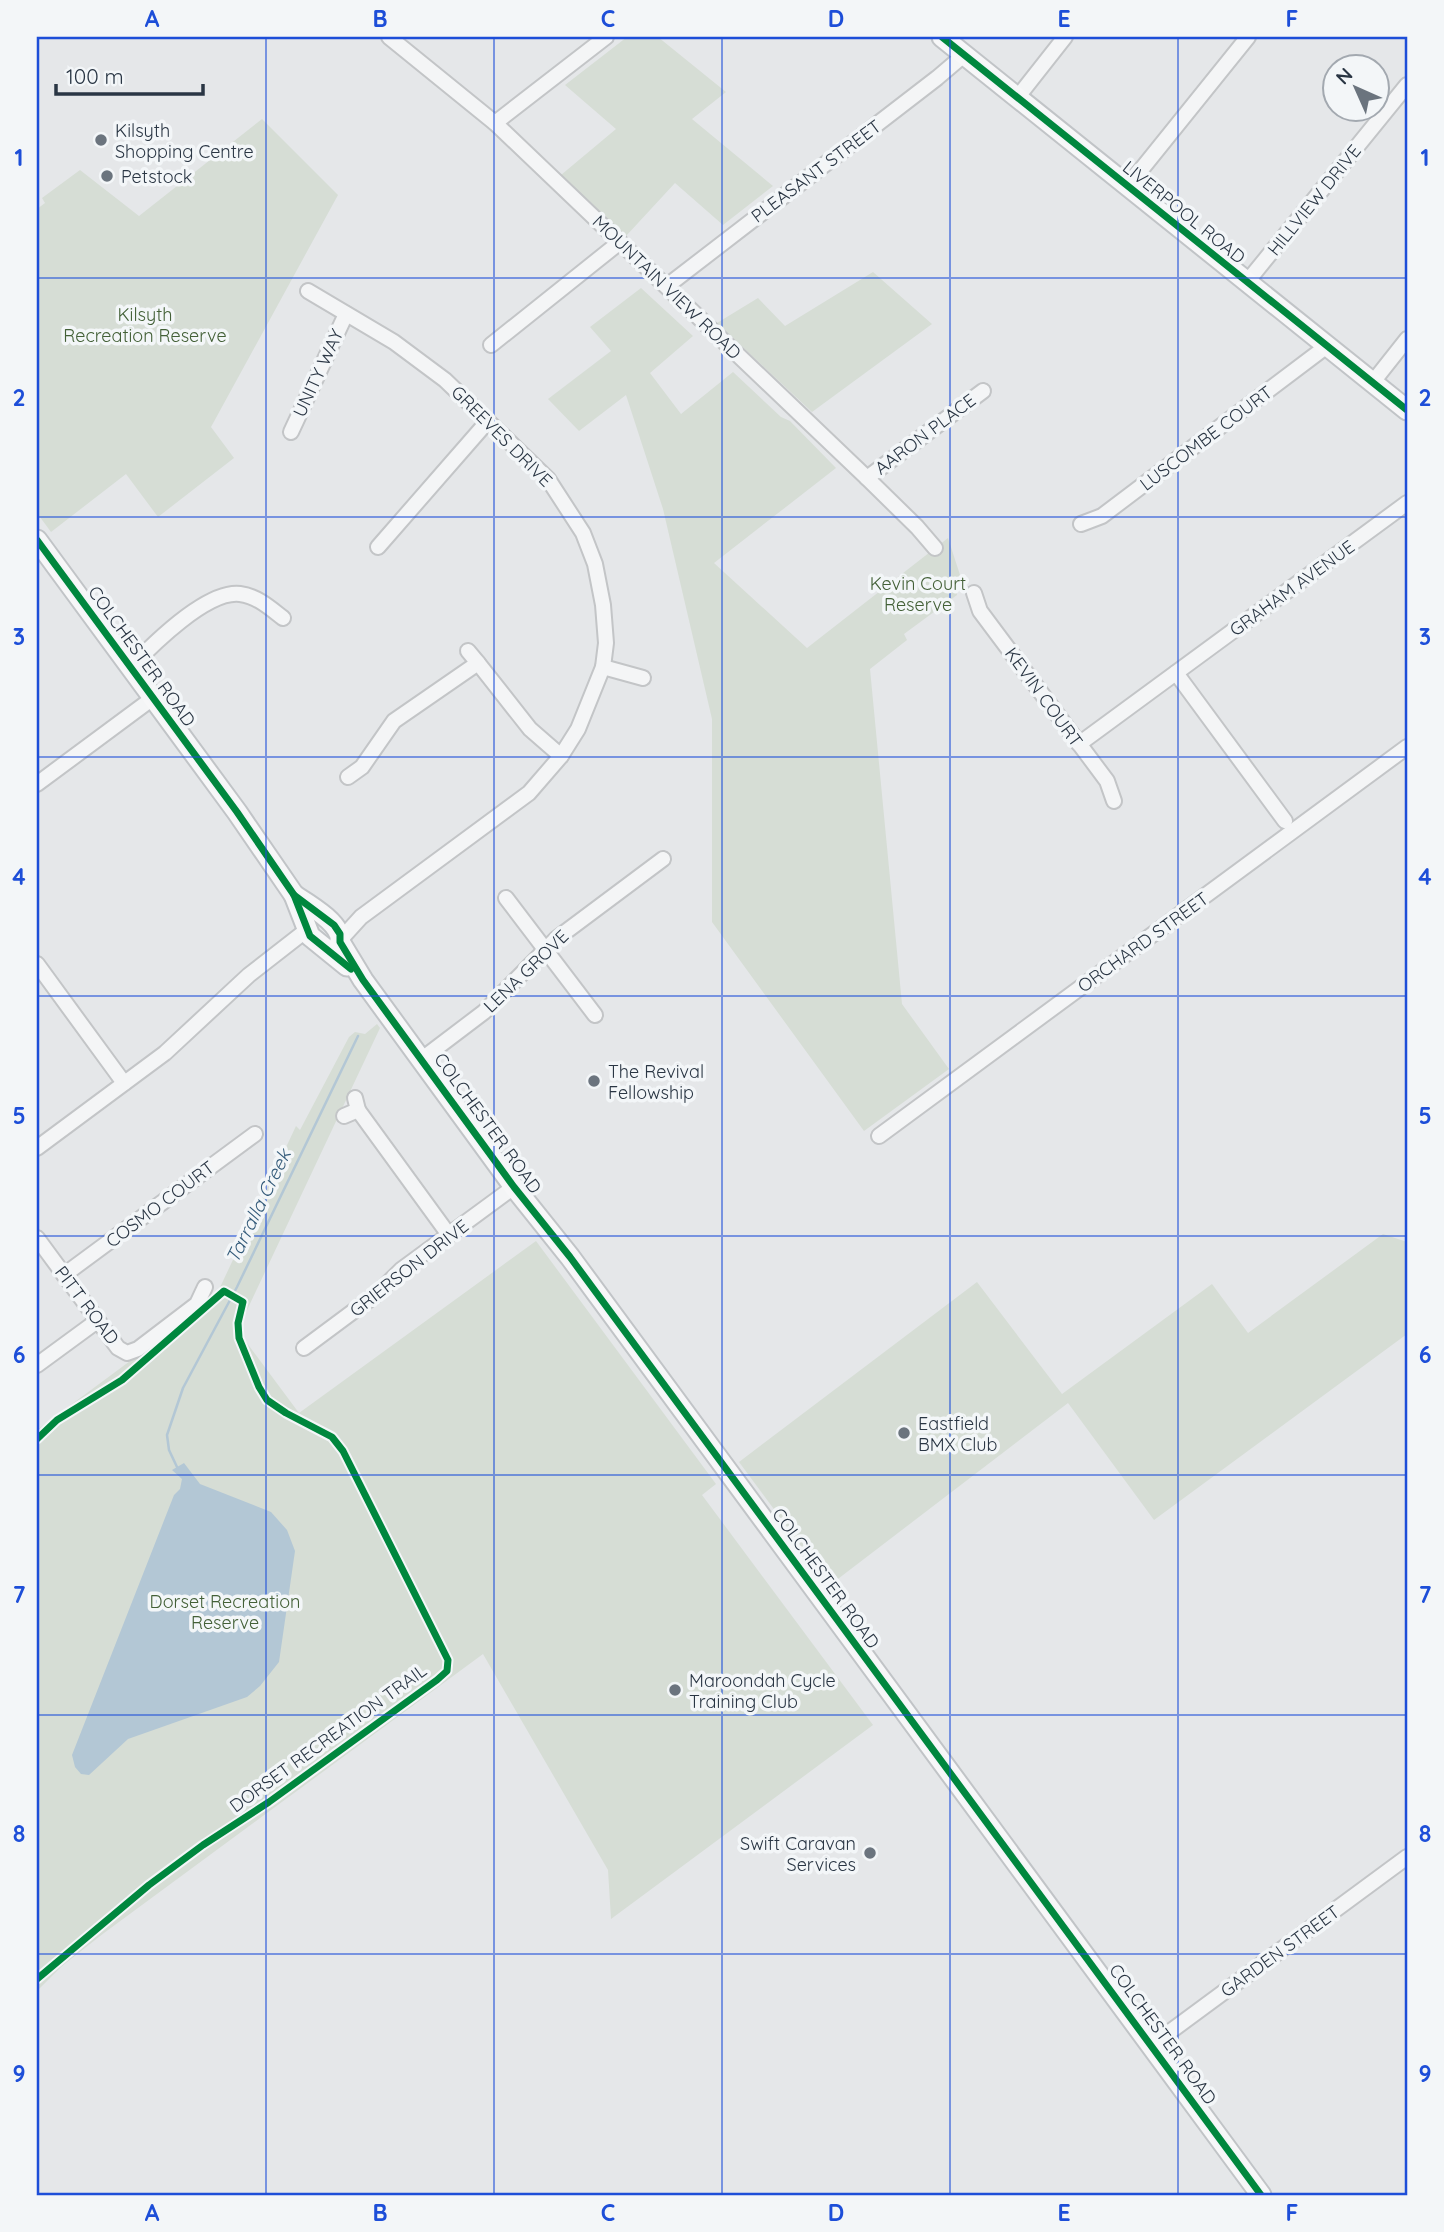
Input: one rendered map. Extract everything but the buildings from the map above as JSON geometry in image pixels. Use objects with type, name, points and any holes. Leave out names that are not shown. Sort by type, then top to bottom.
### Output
[{"type":"main road","name":"LIVERPOOL ROAD","points":[[942,37],[1407,410]]},
{"type":"main road","name":"COLCHESTER ROAD","points":[[37,540],[237,812],[294,895],[363,980],[514,1187],[570,1257],[1261,2195]]},
{"type":"street","name":"MOUNTAIN VIEW ROAD","points":[[388,37],[495,123],[867,478],[917,527],[934,548]]},
{"type":"street","points":[[495,123],[606,37]]},
{"type":"street","points":[[1017,98],[1065,37]]},
{"type":"street","points":[[1128,187],[1248,37]]},
{"type":"street","name":"PLEASANT STREET","points":[[667,286],[964,55]]},
{"type":"street","name":"HILLVIEW DRIVE","points":[[1247,282],[1407,85]]},
{"type":"street","points":[[491,345],[620,242]]},
{"type":"street","name":"GREEVES DRIVE","points":[[124,1083],[164,1053],[249,975],[289,946],[360,917],[529,793],[561,756],[578,729],[603,667],[606,643],[603,605],[595,564],[583,533],[548,479],[445,380],[394,342],[309,291]]},
{"type":"street","name":"UNITY WAY","points":[[291,432],[346,314]]},
{"type":"street","points":[[1373,382],[1407,339]]},
{"type":"street","name":"LUSCOMBE COURT","points":[[1081,524],[1102,516],[1327,346]]},
{"type":"street","name":"AARON PLACE","points":[[867,478],[983,391]]},
{"type":"street","points":[[379,547],[488,421]]},
{"type":"street","name":"GRAHAM AVENUE","points":[[1079,744],[1407,503]]},
{"type":"street","name":"KEVIN COURT","points":[[974,593],[980,611],[1107,781],[1114,801]]},
{"type":"street","points":[[130,668],[162,637],[204,605],[222,596],[249,596],[261,601],[283,618]]},
{"type":"street","points":[[468,651],[530,729],[561,756]]},
{"type":"street","points":[[348,777],[362,768],[394,721],[478,663]]},
{"type":"street","points":[[603,667],[643,678]]},
{"type":"street","points":[[1176,673],[1285,821]]},
{"type":"street","points":[[37,784],[153,698]]},
{"type":"street","name":"ORCHARD STREET","points":[[878,1136],[1407,747]]},
{"type":"street","name":"LENA GROVE","points":[[422,1059],[484,1012],[545,949],[663,859]]},
{"type":"street","points":[[506,898],[594,1015]]},
{"type":"street","points":[[37,964],[124,1083],[37,1148]]},
{"type":"street","points":[[352,1108],[449,1235]]},
{"type":"street","name":"COSMO COURT","points":[[64,1275],[255,1134]]},
{"type":"street","name":"GRIERSON DRIVE","points":[[304,1348],[378,1293],[401,1270],[514,1187]]},
{"type":"street","name":"PITT ROAD","points":[[37,1238],[118,1348],[127,1353],[133,1352],[197,1304],[205,1287]]},
{"type":"street","points":[[37,1365],[97,1321]]},
{"type":"street","name":"GARDEN STREET","points":[[1152,2045],[1407,1857]]},
{"type":"green space","points":[[627,37],[658,37],[726,92],[692,119],[773,186],[723,225],[675,183],[626,236],[561,175],[616,129],[565,85]]},
{"type":"green space","name":"Kilsyth Recreation Reserve","points":[[262,119],[338,195],[211,427],[234,458],[158,517],[126,474],[51,532],[37,513],[37,209],[45,203],[42,198],[80,170],[139,216]]},
{"type":"green space","points":[[873,272],[932,324],[812,412],[717,323],[758,298],[785,326]]},
{"type":"green space","name":"Kevin Court Reserve","points":[[641,288],[693,336],[650,373],[681,414],[733,372],[781,417],[790,421],[836,468],[714,563],[807,648],[948,538],[961,578],[956,583],[957,595],[904,634],[907,640],[870,669],[902,1004],[949,1069],[864,1131],[712,922],[712,719],[663,509],[626,395],[579,431],[548,399],[611,351],[590,327]]},
{"type":"green space","name":"Dorset Recreation Reserve","points":[[377,1024],[380,1028],[240,1325],[241,1335],[299,1413],[536,1241],[716,1484],[702,1495],[873,1725],[611,1919],[608,1870],[483,1654],[104,1933],[62,1966],[37,1991],[37,1430],[215,1298],[296,1126],[300,1130],[349,1037],[355,1032],[365,1034]]},
{"type":"green space","points":[[1383,1234],[1407,1242],[1407,1334],[1154,1520],[1068,1403],[830,1585],[739,1462],[977,1282],[1062,1394],[1212,1284],[1248,1333]]},
{"type":"water","points":[[184,1463],[200,1484],[271,1512],[287,1530],[295,1551],[279,1662],[260,1686],[247,1697],[128,1739],[89,1775],[81,1774],[75,1767],[72,1755],[174,1495],[180,1489],[182,1479],[172,1470]]},
{"type":"waterway","name":"Tarralla Creek","points":[[177,1467],[169,1450],[167,1435],[183,1388],[237,1287],[358,1036]]},
{"type":"cycle path","points":[[942,37],[1407,410]]},
{"type":"cycle path","points":[[37,540],[237,812],[294,895],[310,936],[351,969]]},
{"type":"cycle path","points":[[294,895],[334,925],[340,934],[340,942],[363,980],[514,1187],[570,1257],[1261,2195]]},
{"type":"cycle path","name":"DORSET RECREATION TRAIL","points":[[37,1439],[57,1420],[122,1380],[224,1291],[243,1302],[238,1323],[239,1338],[259,1387],[267,1400],[332,1437],[343,1451],[448,1660],[447,1671],[437,1680],[149,1885],[37,1979]]},
{"type":"place","name":"Kilsyth Shopping Centre","points":[[101,140]]},
{"type":"place","name":"Petstock","points":[[107,176]]},
{"type":"place","name":"The Revival Fellowship","points":[[594,1081]]},
{"type":"place","name":"Eastfield BMX Club","points":[[904,1433]]},
{"type":"place","name":"Maroondah Cycle Training Club","points":[[675,1690]]},
{"type":"place","name":"Swift Caravan Services","points":[[870,1853]]}]
